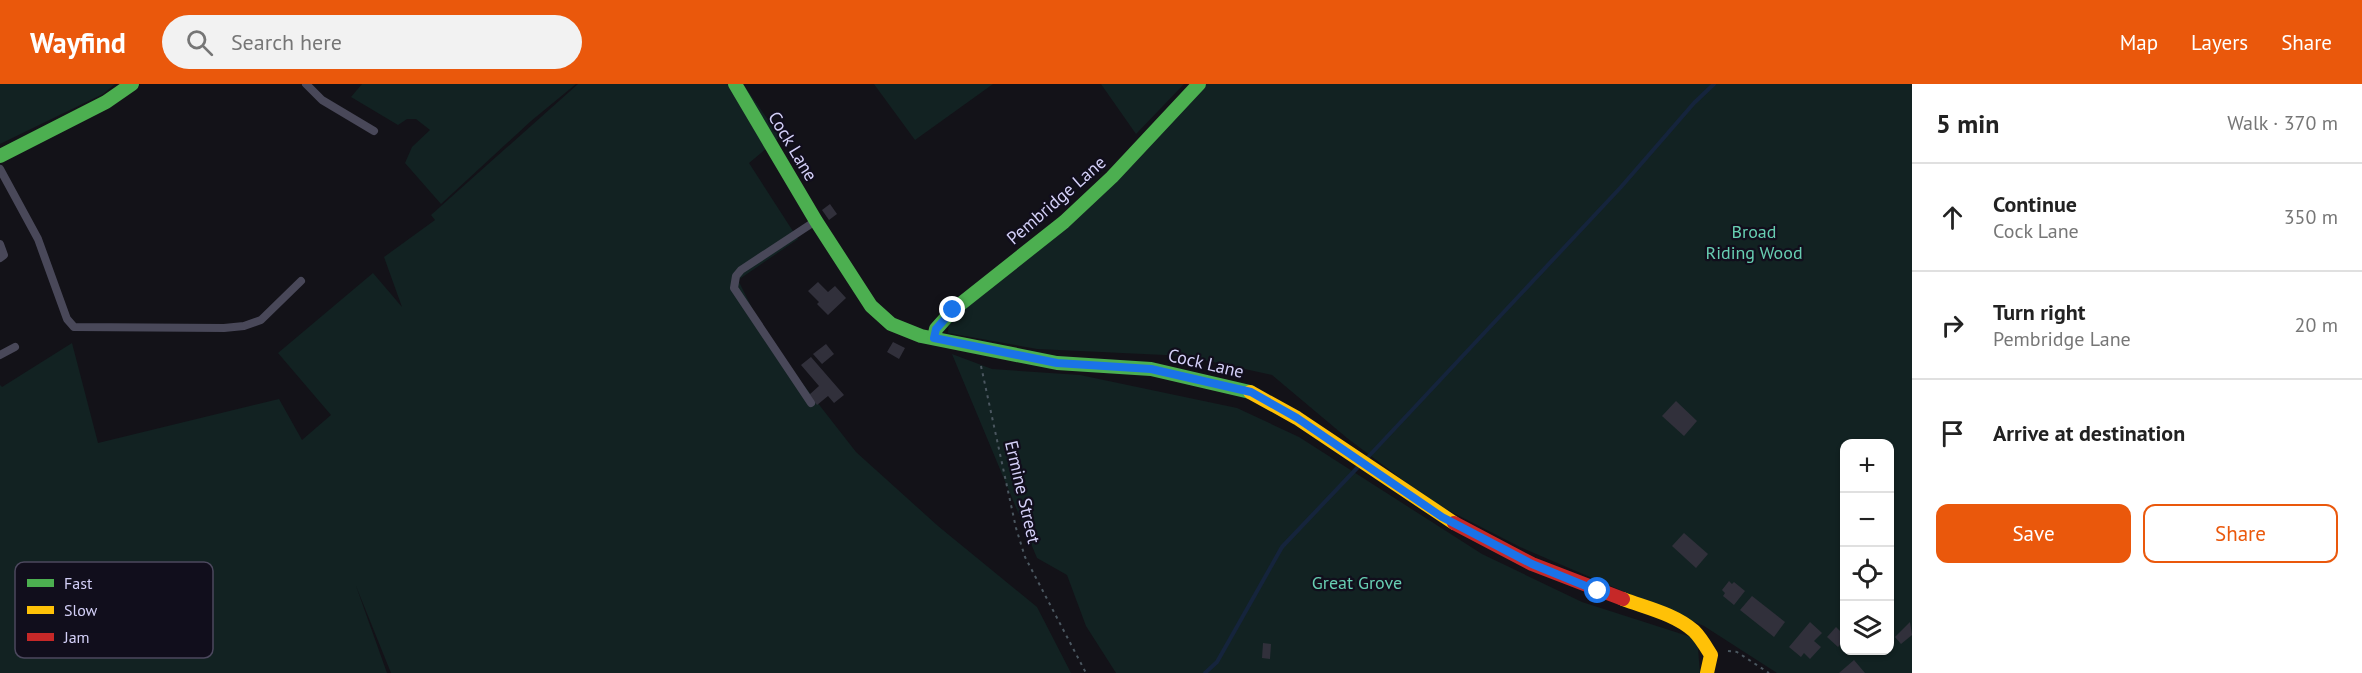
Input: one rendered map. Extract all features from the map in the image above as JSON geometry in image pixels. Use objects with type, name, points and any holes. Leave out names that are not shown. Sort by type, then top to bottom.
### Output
[{"type":"street","points":[[0,156],[106,102],[132,84]]},
{"type":"street","name":"Cock Lane","points":[[735,84],[816,221],[871,306],[900,329],[965,345],[1057,363],[1151,369],[1251,392],[1297,418],[1442,517],[1532,564],[1684,623],[1696,633],[1711,655]]},
{"type":"street","name":"Pembridge Lane","points":[[934,338],[936,329],[953,310],[1064,222],[1112,177],[1199,84]]},
{"type":"street","points":[[1707,673],[1711,655]]},
{"type":"lane","points":[[306,84],[322,100],[374,131]]},
{"type":"lane","points":[[0,169],[38,239],[67,319],[74,327],[224,328],[244,326],[261,320],[301,281]]},
{"type":"lane","points":[[811,402],[734,288],[736,276],[741,270],[816,221]]},
{"type":"lane","points":[[0,244],[4,255],[0,258]]},
{"type":"lane","points":[[0,355],[15,347]]},
{"type":"path","name":"Ermine Street","points":[[965,345],[975,354],[981,366],[1016,528],[1025,557],[1086,673]]},
{"type":"path","points":[[1711,655],[1737,652],[1769,673]]},
{"type":"green space","points":[[0,84],[115,84],[103,94],[0,144]]},
{"type":"green space","points":[[362,84],[576,84],[531,121],[441,204],[405,163],[412,147],[430,130],[416,119],[407,119],[398,125],[351,97]]},
{"type":"green space","points":[[578,84],[743,84],[780,137],[749,163],[798,239],[738,280],[767,338],[856,452],[938,526],[1037,607],[1071,673],[391,673],[356,586],[387,673],[0,673],[0,385],[2,387],[72,343],[98,443],[279,399],[302,440],[331,415],[278,353],[373,273],[402,307],[384,257],[435,220],[431,215]]},
{"type":"green space","points":[[874,84],[993,84],[915,140]]},
{"type":"green space","points":[[1101,84],[1184,84],[1136,134]]},
{"type":"green space","name":"Broad Riding Wood","points":[[1205,84],[1912,84],[1912,673],[1777,673],[1704,626],[1520,547],[1432,502],[1347,438],[1272,375],[1186,356],[1037,349],[948,333],[949,319]]},
{"type":"green space","name":"Great Grove","points":[[952,354],[992,369],[1080,375],[1237,408],[1299,437],[1482,554],[1582,602],[1691,637],[1698,648],[1700,673],[1116,673],[1086,626],[1067,575],[1037,558]]},
{"type":"building","points":[[830,204],[837,214],[829,220],[822,210]]},
{"type":"building","points":[[818,282],[828,292],[835,286],[846,298],[828,315],[808,291]]},
{"type":"building","points":[[893,342],[905,348],[899,359],[887,352]]},
{"type":"building","points":[[826,344],[834,354],[822,364],[813,354]]},
{"type":"building","points":[[811,357],[844,395],[834,403],[828,396],[817,405],[809,395],[819,386],[801,365]]},
{"type":"building","points":[[1676,401],[1697,421],[1684,436],[1662,416]]},
{"type":"building","points":[[1684,533],[1708,554],[1696,568],[1672,546]]},
{"type":"building","points":[[1729,581],[1732,584],[1734,582],[1745,591],[1734,605],[1723,596],[1725,593],[1722,590]]},
{"type":"building","points":[[1752,596],[1785,622],[1774,637],[1740,610]]},
{"type":"building","points":[[1810,622],[1822,633],[1814,641],[1821,647],[1810,659],[1804,653],[1801,657],[1789,647]]},
{"type":"building","points":[[1910,622],[1912,635],[1901,644],[1895,637]]},
{"type":"building","points":[[1836,627],[1840,631],[1840,645],[1838,647],[1827,637]]},
{"type":"building","points":[[1263,643],[1271,644],[1270,659],[1262,658]]},
{"type":"building","points":[[1854,660],[1865,673],[1839,673]]},
{"type":"waterway","points":[[1368,457],[1621,187],[1694,103],[1714,84]]},
{"type":"waterway","points":[[1205,673],[1217,662],[1282,547],[1358,467]]},
{"type":"traffic: fast","points":[[0,156],[106,102],[132,84]]},
{"type":"traffic: fast","points":[[735,84],[816,221],[871,306],[891,324],[921,336],[1057,363],[1151,369],[1250,392]]},
{"type":"traffic: fast","points":[[934,338],[936,329],[953,310],[1064,222],[1112,177],[1199,84]]},
{"type":"traffic: slow","points":[[1250,392],[1297,418],[1454,523]]},
{"type":"traffic: slow","points":[[1623,599],[1670,616],[1694,631],[1711,655],[1707,673]]},
{"type":"traffic: jam","points":[[1454,523],[1532,564],[1623,599]]},
{"type":"route","points":[[953,310],[936,329],[934,338],[1057,363],[1151,369],[1251,392],[1297,418],[1442,517],[1532,564],[1598,591]]}]
